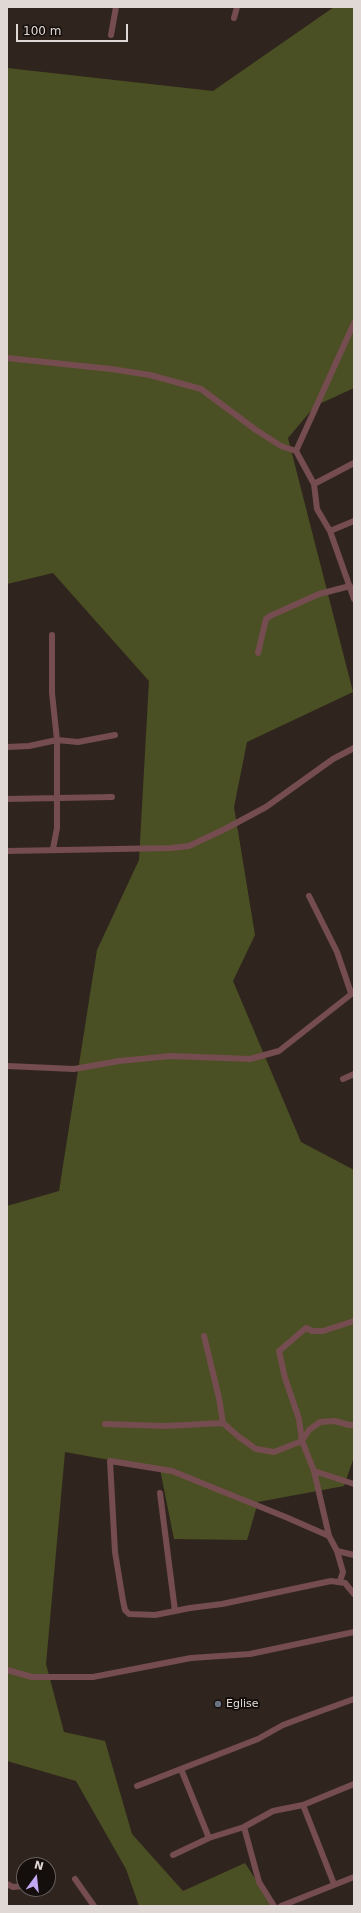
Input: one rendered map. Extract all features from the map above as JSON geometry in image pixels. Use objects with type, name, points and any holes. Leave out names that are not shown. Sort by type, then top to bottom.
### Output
[{"type":"street","points":[[111,35],[116,7]]},
{"type":"street","points":[[234,18],[237,7]]},
{"type":"street","points":[[296,451],[354,323]]},
{"type":"street","points":[[7,358],[111,369],[150,375],[201,389],[256,430],[281,446],[296,451],[314,484],[317,509],[330,531],[354,599]]},
{"type":"street","points":[[314,484],[354,463]]},
{"type":"street","points":[[330,531],[354,521]]},
{"type":"street","points":[[258,653],[266,619],[270,616],[318,594],[350,586]]},
{"type":"street","points":[[52,635],[52,694],[57,740],[57,828],[53,850]]},
{"type":"street","points":[[7,747],[29,746],[57,740],[78,742],[115,735]]},
{"type":"street","points":[[7,851],[171,848],[189,846],[225,830],[266,807],[333,759],[354,748]]},
{"type":"street","points":[[7,798],[112,796]]},
{"type":"street","points":[[7,1066],[74,1069],[119,1061],[171,1056],[250,1059],[279,1051],[353,993],[337,952],[309,896]]},
{"type":"street","points":[[343,1079],[354,1074]]},
{"type":"street","points":[[340,1581],[343,1572],[337,1551],[329,1536],[314,1471],[302,1441],[299,1419],[285,1378],[279,1351],[306,1328],[312,1332],[323,1331],[354,1321]]},
{"type":"street","points":[[204,1336],[219,1398],[223,1423],[239,1438],[256,1449],[269,1452],[302,1441],[309,1430],[320,1422],[335,1421],[354,1425]]},
{"type":"street","points":[[105,1424],[165,1426],[223,1423]]},
{"type":"street","points":[[329,1536],[172,1471],[110,1461],[115,1552],[125,1610],[129,1614],[155,1615],[222,1604],[331,1581],[340,1581],[349,1586],[354,1594]]},
{"type":"street","points":[[314,1471],[354,1484]]},
{"type":"street","points":[[160,1493],[175,1611]]},
{"type":"street","points":[[337,1551],[354,1555]]},
{"type":"street","points":[[7,1670],[32,1677],[93,1677],[191,1658],[250,1654],[354,1632]]},
{"type":"street","points":[[137,1786],[258,1739],[295,1720],[354,1699]]},
{"type":"street","points":[[181,1769],[209,1838]]},
{"type":"street","points":[[173,1855],[209,1838],[244,1827],[273,1811],[303,1805],[354,1784]]},
{"type":"street","points":[[303,1805],[334,1884]]},
{"type":"street","points":[[244,1827],[259,1882],[274,1906]]},
{"type":"street","points":[[281,1906],[354,1877]]},
{"type":"street","points":[[75,1879],[94,1906]]},
{"type":"green space","points":[[334,7],[354,7],[354,388],[315,406],[288,438],[353,692],[247,742],[234,807],[255,935],[233,981],[301,1142],[354,1170],[354,1457],[344,1486],[258,1502],[247,1540],[174,1539],[160,1469],[65,1452],[46,1664],[64,1732],[105,1741],[132,1834],[183,1891],[245,1863],[273,1906],[139,1906],[126,1869],[76,1781],[7,1761],[7,1206],[59,1191],[97,950],[139,860],[149,681],[53,573],[7,584],[7,68],[213,91]]},
{"type":"place","name":"Eglise","points":[[218,1704]]}]
